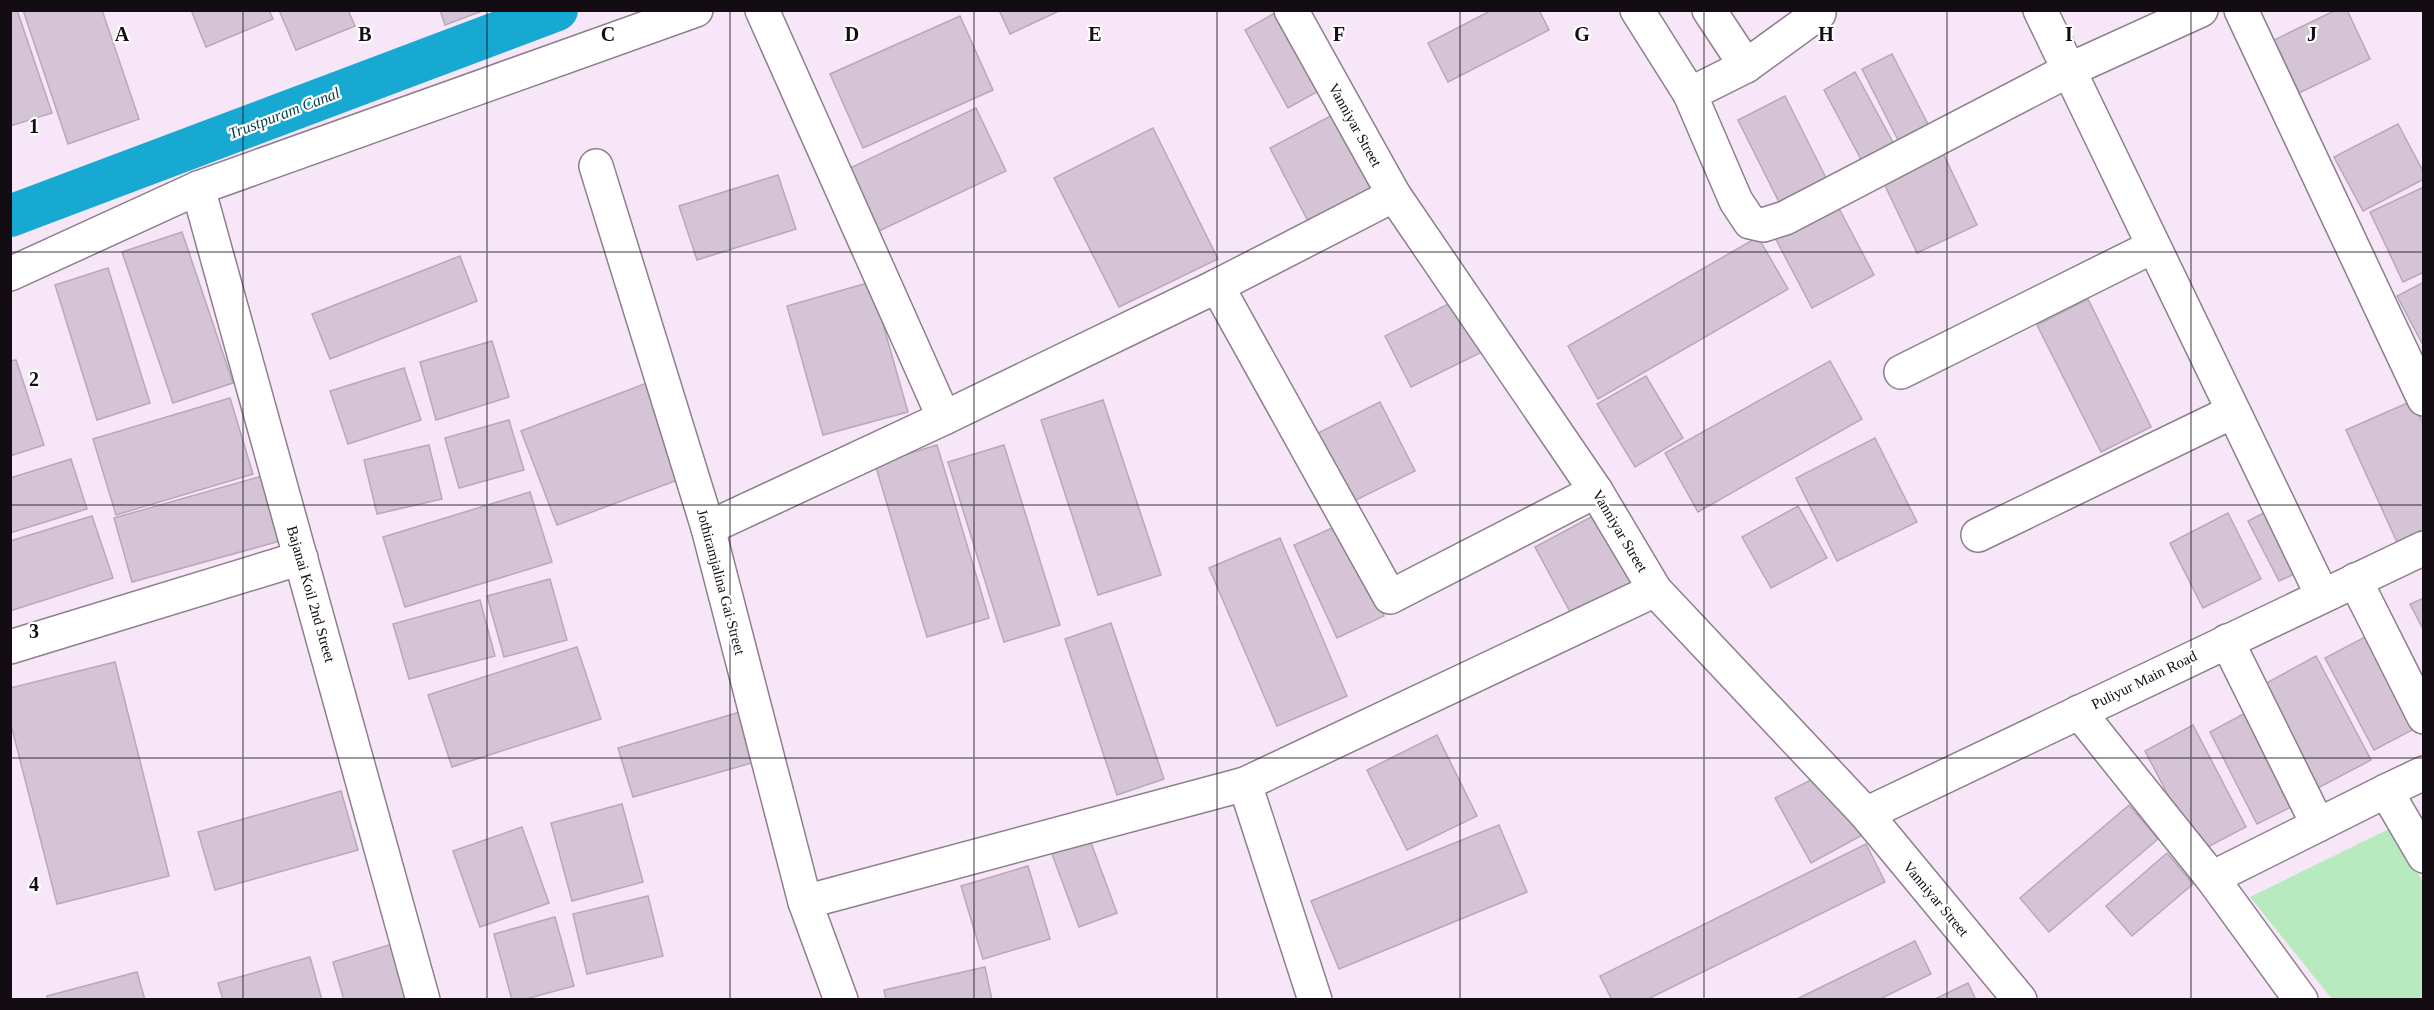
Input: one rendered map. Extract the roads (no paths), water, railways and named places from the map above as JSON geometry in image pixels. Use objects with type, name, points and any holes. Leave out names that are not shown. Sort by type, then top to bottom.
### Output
[{"type":"street","points":[[10,274],[198,188],[696,10]]},
{"type":"street","points":[[762,10],[944,418]]},
{"type":"street","name":"Vanniyar Street","points":[[1291,10],[1394,195],[1596,491],[1655,590],[1866,814],[2020,999]]},
{"type":"street","points":[[1637,10],[1690,94],[1736,201],[1750,222],[1764,225],[1785,218],[2069,70],[2200,10]]},
{"type":"street","points":[[1709,10],[1746,66]]},
{"type":"street","points":[[1690,94],[1746,66],[1819,13],[1817,10]]},
{"type":"street","points":[[2040,10],[2152,247],[2322,595]]},
{"type":"street","points":[[2241,10],[2424,399]]},
{"type":"street","name":"Jothiramjalina Gai Street","points":[[596,166],[708,528],[805,903],[841,999]]},
{"type":"street","name":"Bajanai Koil 2nd Street","points":[[198,188],[423,999]]},
{"type":"street","points":[[708,528],[1218,286],[1394,195]]},
{"type":"street","points":[[1901,372],[2152,247]]},
{"type":"street","points":[[1218,286],[1390,597],[1596,491]]},
{"type":"street","points":[[1977,535],[2232,412]]},
{"type":"street","name":"Puliyur Main Road","points":[[1866,814],[2424,548]]},
{"type":"street","points":[[10,647],[301,558]]},
{"type":"street","points":[[2355,580],[2424,717]]},
{"type":"street","points":[[805,903],[1245,784],[1655,590]]},
{"type":"street","points":[[2227,641],[2318,825]]},
{"type":"street","points":[[2079,712],[2212,878],[2301,999]]},
{"type":"street","points":[[2212,878],[2424,773]]},
{"type":"street","points":[[1245,784],[1315,999]]},
{"type":"street","points":[[2386,791],[2424,856]]},
{"type":"waterway","name":"Trustpuram Canal","points":[[10,216],[557,10]]}]
